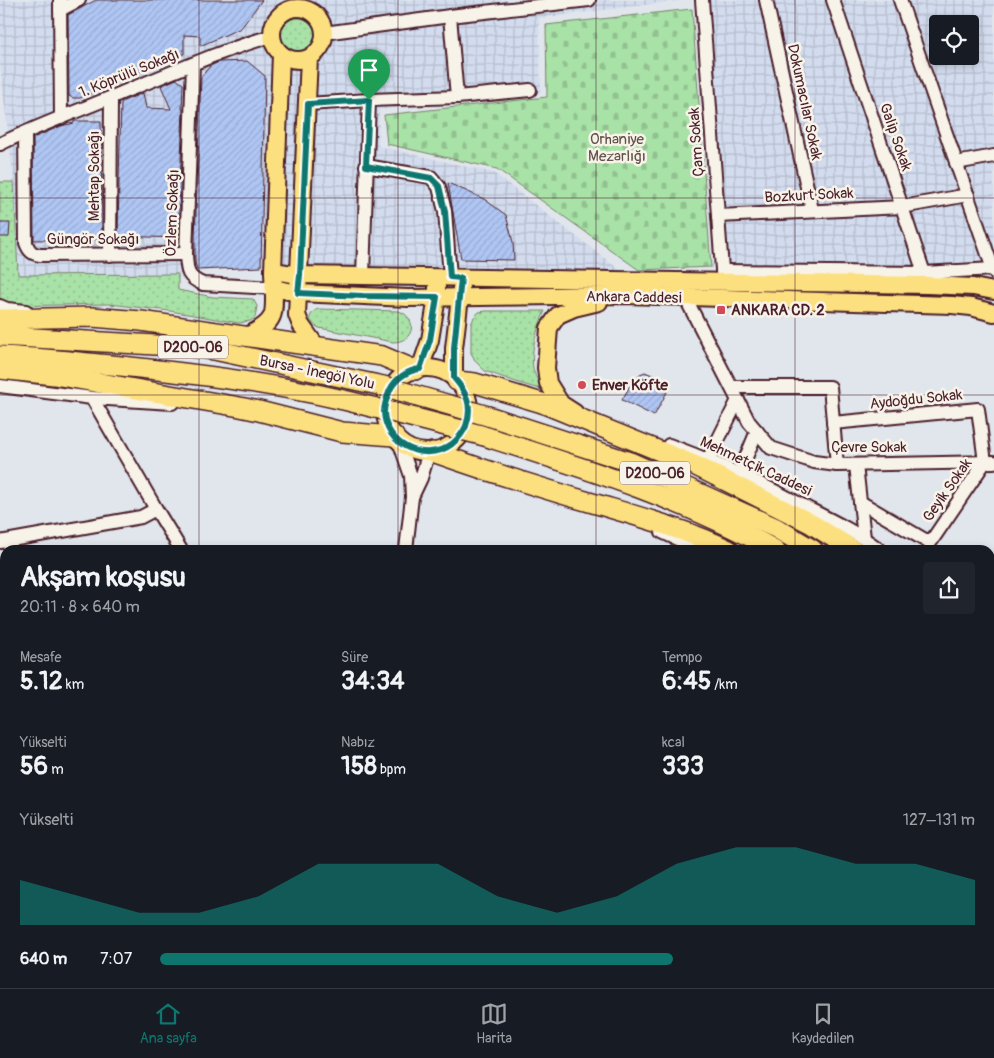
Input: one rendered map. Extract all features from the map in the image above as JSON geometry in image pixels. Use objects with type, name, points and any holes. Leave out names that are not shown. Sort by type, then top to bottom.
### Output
[{"type":"highway","points":[[0,319],[83,317],[141,321],[382,356],[417,369]]},
{"type":"highway","name":"Bursa - İnegöl Yolu","points":[[0,336],[214,350],[382,386],[488,416],[630,462],[776,528],[805,545]]},
{"type":"highway","name":"Bursa - İnegöl Yolu","points":[[0,356],[188,373],[290,389],[345,400],[481,435],[608,476],[704,514],[765,545]]},
{"type":"highway","points":[[0,369],[54,374],[240,407],[342,432],[397,438]]},
{"type":"highway","points":[[455,379],[532,400],[585,420],[694,465],[810,523],[858,544]]},
{"type":"highway","points":[[431,452],[492,473],[615,509],[718,545]]},
{"type":"main road","points":[[282,0],[278,18],[272,30],[272,36],[276,49],[287,58],[294,60],[309,58],[321,48],[324,40],[318,0]]},
{"type":"main road","points":[[278,18],[290,9],[306,9],[313,13],[322,26]]},
{"type":"main road","points":[[247,336],[266,325],[272,316],[281,54]]},
{"type":"main road","points":[[309,58],[297,315],[300,325],[316,346]]},
{"type":"main road","name":"Ankara Caddesi","points":[[273,271],[300,275],[363,276],[926,279],[994,291]]},
{"type":"main road","points":[[450,277],[460,297],[454,348],[455,379]]},
{"type":"main road","points":[[417,369],[430,340],[437,297],[450,277]]},
{"type":"main road","name":"Ankara Caddesi","points":[[273,288],[298,293],[363,296],[626,296],[952,305],[994,312]]},
{"type":"main road","points":[[585,420],[561,404],[548,383],[546,368],[549,328],[558,315],[574,308],[626,296]]},
{"type":"main road","points":[[994,301],[994,312]]},
{"type":"main road","points":[[428,368],[442,371],[455,379],[463,388],[468,401],[469,415],[465,428],[457,440],[446,448],[431,452],[419,452],[406,447],[388,426],[384,413],[386,399],[392,386],[402,376],[417,369],[428,368]]},
{"type":"street","points":[[61,118],[60,5],[79,0]]},
{"type":"street","points":[[322,26],[450,16],[589,0]]},
{"type":"street","name":"Çam Sokak","points":[[702,0],[722,277]]},
{"type":"street","name":"Dokumacılar Sokak","points":[[766,0],[812,210]]},
{"type":"street","name":"Galip Sokak","points":[[833,0],[926,279]]},
{"type":"street","points":[[900,0],[994,270],[926,279]]},
{"type":"street","points":[[450,16],[457,98]]},
{"type":"street","name":"1. Köprülü Sokağı","points":[[0,144],[193,64],[272,36]]},
{"type":"street","name":"Özlem Sokağı","points":[[193,64],[187,270],[189,275],[197,282],[203,284],[273,288]]},
{"type":"street","points":[[308,104],[369,100],[457,98],[530,90]]},
{"type":"street","name":"Mehtap Sokağı","points":[[110,255],[111,98]]},
{"type":"street","points":[[363,276],[369,100]]},
{"type":"street","name":"Güngör Sokağı","points":[[25,133],[26,242],[30,252],[40,255],[186,254]]},
{"type":"street","points":[[956,163],[994,156]]},
{"type":"street","points":[[366,166],[431,178],[439,186],[445,211],[450,277]]},
{"type":"street","name":"Bozkurt Sokak","points":[[718,216],[902,207],[968,195]]},
{"type":"street","name":"Çevre Sokak","points":[[685,297],[749,422],[771,448],[814,462],[837,466],[990,462]]},
{"type":"street","points":[[0,306],[7,309],[69,313],[83,317]]},
{"type":"street","points":[[0,386],[92,398],[240,407]]},
{"type":"street","points":[[732,387],[830,386],[837,466]]},
{"type":"street","points":[[92,398],[178,545]]},
{"type":"street","points":[[708,460],[738,400]]},
{"type":"street","name":"Aydoğdu Sokak","points":[[833,423],[978,409],[990,462]]},
{"type":"street","name":"Mehmetçik Caddesi","points":[[611,431],[642,435],[739,474],[793,500],[858,544]]},
{"type":"street","points":[[739,474],[757,431]]},
{"type":"street","points":[[397,438],[411,476],[412,498],[407,545]]},
{"type":"street","points":[[412,498],[431,452]]},
{"type":"street","name":"Geyik Sokak","points":[[931,545],[990,462]]},
{"type":"street","points":[[856,465],[860,502],[858,544]]},
{"type":"street","name":"Geyik Sokak","points":[[860,502],[927,545]]},
{"type":"street","points":[[7,545],[141,517],[156,509]]},
{"type":"street","points":[[615,509],[691,545]]},
{"type":"shaded area","points":[[0,0],[684,0],[539,18],[541,92],[379,110],[378,146],[494,173],[629,277],[260,265],[178,274],[18,275],[14,182],[0,66]]},
{"type":"shaded area","points":[[695,0],[994,0],[994,271],[719,276]]},
{"type":"green space","name":"Orhaniye Mezarlığı","points":[[692,9],[711,267],[639,270],[497,169],[387,144],[384,115],[547,97],[546,25]]},
{"type":"green space","points":[[298,18],[310,23],[315,35],[310,47],[298,52],[286,47],[281,35],[286,23]]},
{"type":"green space","points":[[0,182],[14,182],[18,275],[178,274],[178,290],[213,297],[253,299],[257,306],[255,318],[239,323],[170,311],[109,304],[10,306],[0,300]]},
{"type":"green space","points":[[318,309],[399,311],[409,319],[411,324],[410,334],[400,341],[393,342],[319,328],[310,319],[314,311]]},
{"type":"green space","points":[[545,311],[539,325],[532,357],[534,372],[543,390],[485,371],[476,362],[471,353],[471,325],[474,317],[479,312]]},
{"type":"building","points":[[96,0],[262,0],[241,28],[200,46],[200,36],[184,35],[184,54],[180,54],[80,98],[73,98],[69,96],[68,15]]},
{"type":"building","points":[[247,61],[265,76],[261,267],[197,270],[195,239],[201,77],[210,66],[219,62]]},
{"type":"building","points":[[176,79],[183,84],[178,238],[118,236],[121,102],[143,93],[146,108],[171,109],[161,86]]},
{"type":"building","points":[[74,121],[101,121],[102,239],[34,240],[33,138],[61,126],[74,123]]},
{"type":"building","points":[[448,183],[484,199],[506,215],[513,242],[514,260],[461,259]]},
{"type":"building","points":[[0,223],[10,223],[9,237],[0,237]]},
{"type":"building","points":[[645,372],[657,377],[667,392],[654,416],[622,400],[632,382],[635,383],[640,374]]},
{"type":"place","name":"ANKARA CD. 2","points":[[721,310]]},
{"type":"place","name":"Enver Köfte","points":[[582,385]]},
{"type":"route","points":[[369,100],[366,166],[431,178],[439,186],[445,211],[450,277],[461,278],[454,348],[454,378],[463,388],[468,401],[469,415],[465,428],[457,440],[446,448],[433,452],[419,452],[406,447],[394,436],[388,426],[384,413],[386,399],[392,386],[402,376],[420,369],[430,340],[437,297],[408,298],[298,293],[308,104],[369,100]]}]
